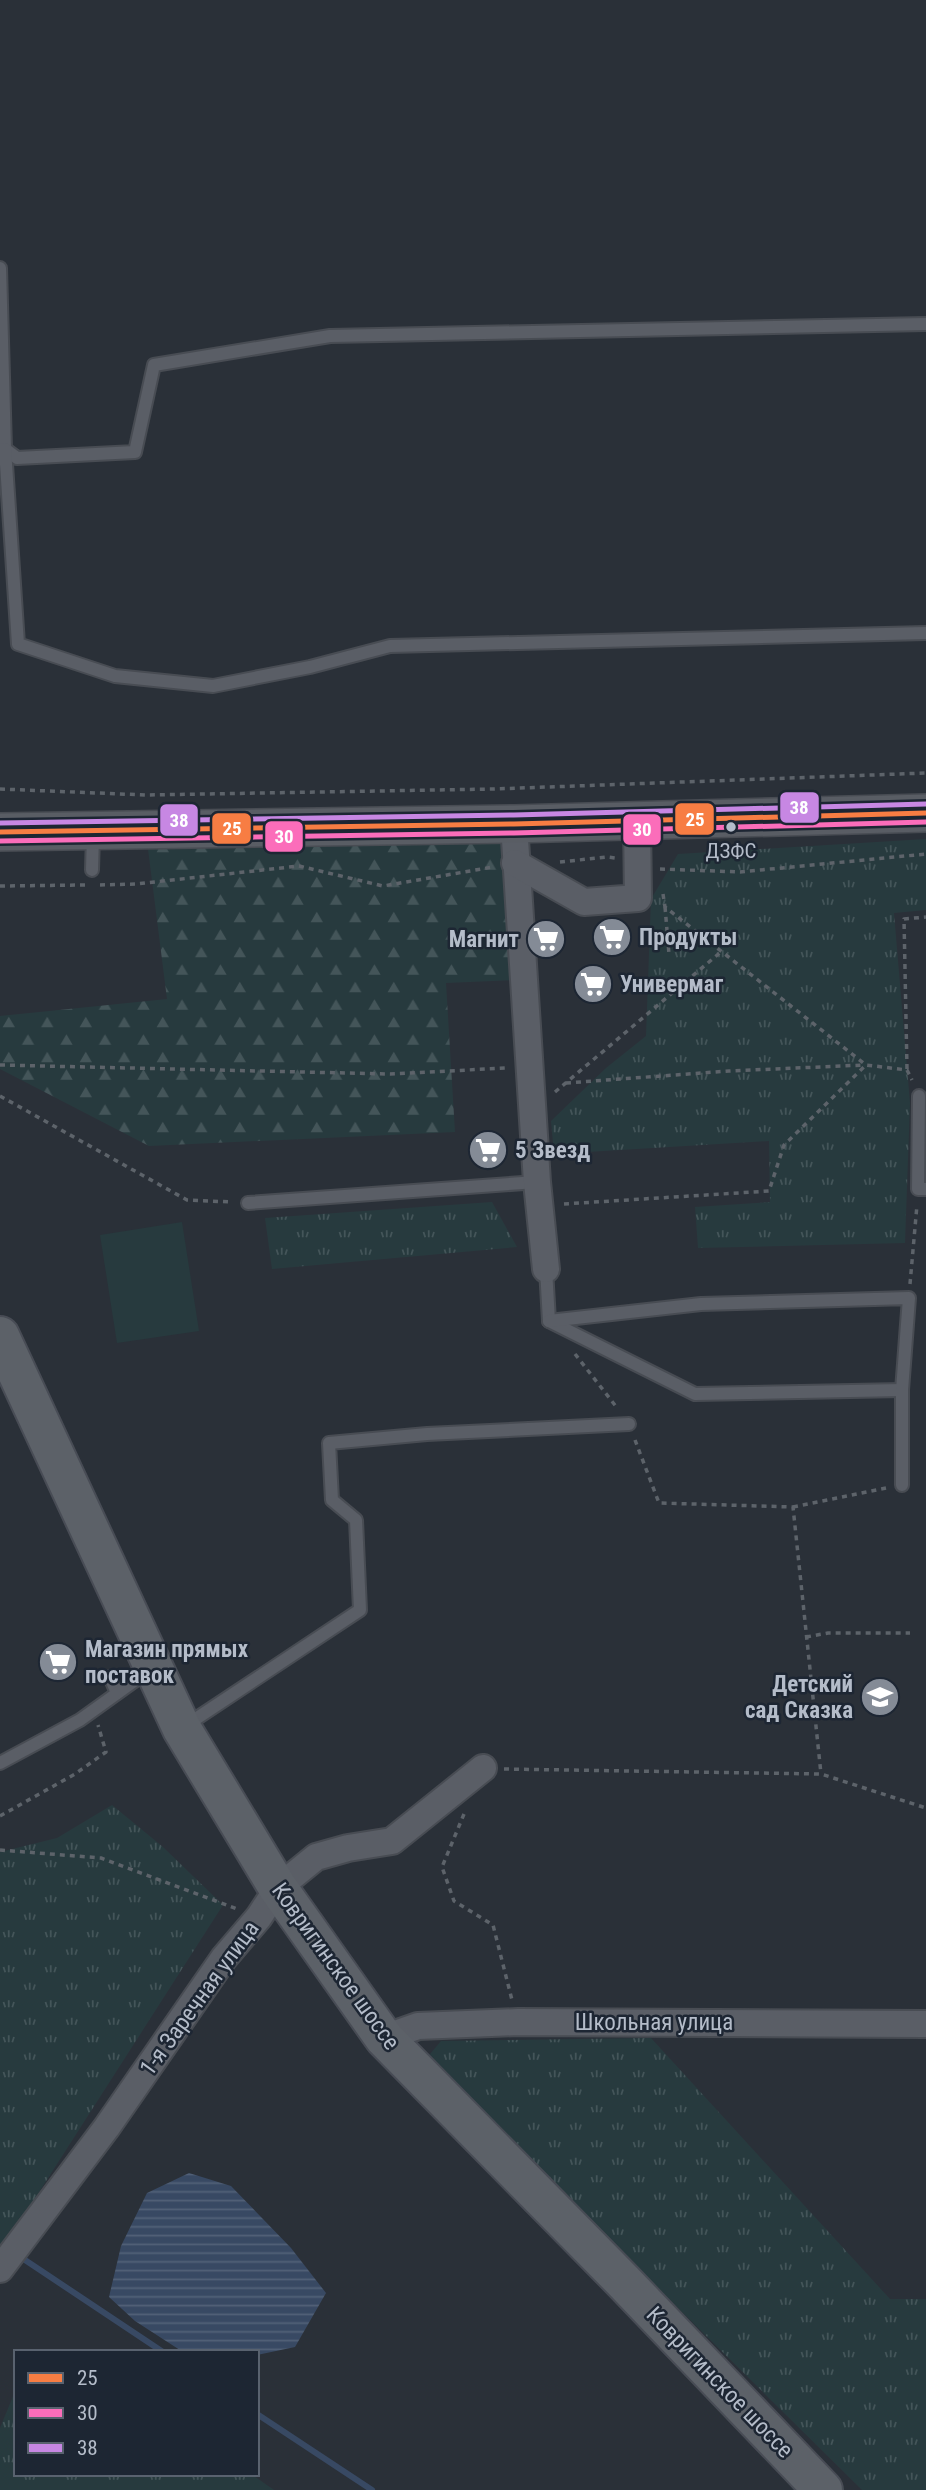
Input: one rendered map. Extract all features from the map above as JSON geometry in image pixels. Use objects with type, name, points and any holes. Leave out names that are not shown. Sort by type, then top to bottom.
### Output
[{"type":"main road","points":[[0,832],[514,824],[926,813]]},
{"type":"main road","name":"Ковригинское шоссе","points":[[0,1336],[182,1729],[269,1902],[384,2038],[624,2282],[823,2490]]},
{"type":"street","points":[[515,863],[584,902],[638,898],[649,866],[637,821]]},
{"type":"street","points":[[514,824],[538,1194],[546,1269]]},
{"type":"street","name":"1-я Заречная улица","points":[[0,2269],[107,2127],[224,1958],[269,1902],[316,1857],[348,1848],[392,1841],[483,1768]]},
{"type":"street","name":"Школьная улица","points":[[384,2038],[418,2026],[518,2022],[926,2024]]},
{"type":"lane","points":[[0,268],[3,450],[18,644],[115,676],[214,686],[310,667],[390,646],[926,633]]},
{"type":"lane","points":[[3,450],[17,458],[135,452],[154,365],[330,336],[926,324]]},
{"type":"lane","points":[[92,870],[93,831]]},
{"type":"lane","points":[[921,1095],[922,1189]]},
{"type":"lane","points":[[248,1203],[538,1194]]},
{"type":"lane","points":[[546,1269],[549,1321]]},
{"type":"lane","points":[[549,1321],[701,1304],[909,1298],[902,1390],[902,1485]]},
{"type":"lane","points":[[549,1321],[695,1394],[902,1390]]},
{"type":"lane","points":[[182,1729],[360,1610],[356,1520],[332,1500],[329,1443],[427,1434],[629,1424]]},
{"type":"lane","points":[[0,1763],[80,1720],[154,1667]]},
{"type":"lane","points":[[110,1677],[117,1693]]},
{"type":"path","points":[[0,789],[146,795],[452,790],[926,773]]},
{"type":"path","points":[[0,886],[136,884],[299,866],[383,886],[515,863],[541,864],[607,856],[649,866],[740,872],[926,854]]},
{"type":"path","points":[[649,866],[662,881]]},
{"type":"path","points":[[663,894],[669,954]]},
{"type":"path","points":[[665,906],[866,1065]]},
{"type":"path","points":[[921,1095],[907,1070],[904,919],[926,917]]},
{"type":"path","points":[[533,1112],[722,951]]},
{"type":"path","points":[[0,1065],[390,1074],[529,1067]]},
{"type":"path","points":[[538,1194],[769,1191],[784,1144],[866,1065]]},
{"type":"path","points":[[566,1083],[729,1071],[866,1065],[907,1070]]},
{"type":"path","points":[[0,1096],[187,1200],[248,1203]]},
{"type":"path","points":[[909,1298],[922,1189]]},
{"type":"path","points":[[549,1321],[629,1424],[659,1503],[793,1507],[902,1485]]},
{"type":"path","points":[[793,1507],[821,1774]]},
{"type":"path","points":[[806,1637],[828,1633],[911,1633]]},
{"type":"path","points":[[0,1816],[75,1774],[106,1752],[93,1710]]},
{"type":"path","points":[[518,2022],[493,1925],[454,1901],[442,1867],[483,1768],[821,1774],[926,1808]]},
{"type":"path","points":[[0,1850],[101,1858],[269,1902]]},
{"type":"green space","points":[[502,834],[514,980],[446,983],[455,1132],[149,1146],[0,1069],[0,1016],[167,999],[148,849]]},
{"type":"green space","points":[[926,839],[926,910],[894,913],[910,1103],[905,1243],[698,1248],[695,1207],[770,1202],[769,1141],[554,1154],[551,1121],[606,1068],[646,1036],[651,899],[678,854]]},
{"type":"green space","points":[[492,1202],[517,1247],[272,1269],[265,1218]]},
{"type":"green space","points":[[182,1222],[199,1331],[117,1343],[100,1235]]},
{"type":"green space","points":[[112,1805],[163,1847],[223,1905],[0,2253],[0,1852],[57,1838]]},
{"type":"green space","points":[[651,2038],[890,2299],[926,2299],[926,2490],[862,2490],[426,2059],[441,2041]]},
{"type":"green space","points":[[14,2394],[14,2476],[254,2476],[274,2490],[0,2490],[0,2428]]},
{"type":"water","points":[[189,2173],[231,2186],[291,2248],[326,2293],[295,2347],[259,2355],[259,2350],[180,2350],[135,2321],[109,2297],[121,2246],[147,2193]]},
{"type":"waterway","points":[[19,2256],[160,2350]]},
{"type":"waterway","points":[[259,2415],[372,2490]]},
{"type":"transit line","name":"38","points":[[0,823],[514,815],[926,804]]},
{"type":"transit line","name":"25","points":[[0,832],[514,824],[926,813]]},
{"type":"transit line","name":"30","points":[[0,841],[514,833],[926,822]]},
{"type":"place","name":"ДЗФС","points":[[731,827]]},
{"type":"place","name":"Продукты","points":[[612,937]]},
{"type":"place","name":"Магнит","points":[[546,939]]},
{"type":"place","name":"Универмаг","points":[[593,984]]},
{"type":"place","name":"5 Звезд","points":[[488,1150]]},
{"type":"place","name":"Магазин прямых поставок","points":[[58,1662]]},
{"type":"place","name":"Детский сад Сказка","points":[[880,1697]]}]
